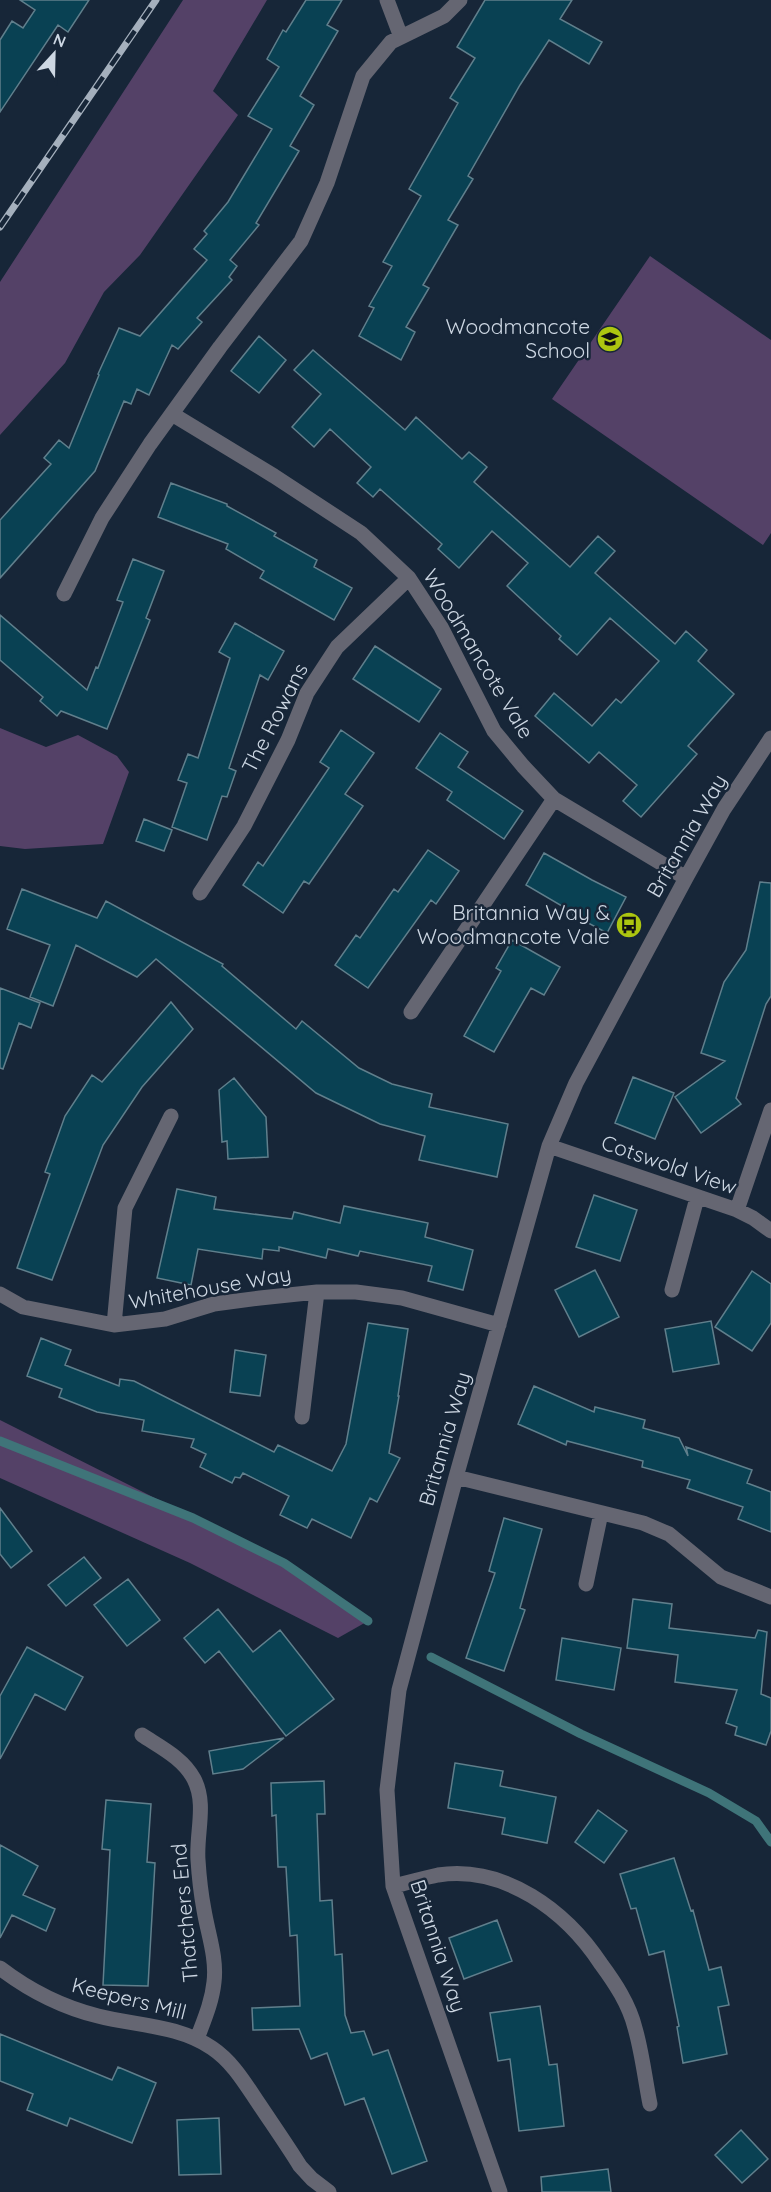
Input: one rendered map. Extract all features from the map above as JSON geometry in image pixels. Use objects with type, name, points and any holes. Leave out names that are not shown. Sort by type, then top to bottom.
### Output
[{"type":"street","points":[[387,0],[401,37]]},
{"type":"street","points":[[64,594],[102,518],[150,444],[301,241],[327,183],[363,76],[391,42],[444,16],[460,0]]},
{"type":"street","name":"Woodmancote Vale","points":[[172,414],[274,476],[361,533],[408,578],[441,627],[495,730],[523,766],[554,799],[686,878]]},
{"type":"street","name":"The Rowans","points":[[200,893],[244,826],[288,740],[307,693],[337,647],[408,578]]},
{"type":"street","name":"Britannia Way","points":[[499,2192],[393,1886],[387,1790],[399,1690],[549,1146],[576,1083],[686,878],[724,809],[771,738]]},
{"type":"street","points":[[411,1012],[554,799]]},
{"type":"street","points":[[737,1210],[771,1110]]},
{"type":"street","points":[[114,1325],[125,1208],[171,1116]]},
{"type":"street","name":"Cotswold View","points":[[549,1146],[737,1210],[771,1231]]},
{"type":"street","points":[[672,1290],[697,1198]]},
{"type":"street","points":[[302,1417],[317,1292]]},
{"type":"street","name":"Whitehouse Way","points":[[0,1294],[24,1307],[114,1325],[165,1319],[214,1304],[317,1292],[356,1292],[402,1298],[499,1325]]},
{"type":"street","points":[[456,1477],[643,1523],[669,1534],[721,1577],[771,1597]]},
{"type":"street","points":[[586,1584],[601,1513]]},
{"type":"street","name":"Thatchers End","points":[[142,1735],[180,1760],[193,1777],[201,1801],[198,1858],[203,1909],[214,1955],[215,1980],[211,2001],[197,2039]]},
{"type":"street","points":[[393,1886],[438,1875],[476,1877],[515,1888],[534,1897],[560,1916],[596,1955],[620,1992],[635,2026],[650,2104]]},
{"type":"street","name":"Keepers Mill","points":[[2,1974],[73,2009],[168,2029],[197,2039],[214,2049],[229,2063],[300,2166],[329,2192]]},
{"type":"shaded area","points":[[183,0],[267,0],[213,91],[238,115],[140,255],[104,292],[65,363],[0,435],[0,282]]},
{"type":"shaded area","points":[[650,256],[771,340],[771,533],[763,545],[552,399]]},
{"type":"shaded area","points":[[0,728],[46,747],[78,735],[117,756],[129,772],[103,844],[25,849],[0,846]]},
{"type":"shaded area","points":[[0,1420],[284,1563],[368,1621],[338,1638],[190,1563],[0,1478]]},
{"type":"building","points":[[20,0],[89,0],[68,32],[58,25],[0,112],[0,40],[12,21],[23,28],[35,10]]},
{"type":"building","points":[[306,0],[342,0],[327,25],[338,31],[300,96],[314,105],[290,146],[299,151],[256,223],[259,225],[230,260],[237,266],[229,277],[232,280],[197,318],[202,322],[178,349],[172,345],[149,395],[137,389],[131,404],[124,401],[95,471],[0,578],[0,520],[51,464],[44,458],[59,440],[69,448],[119,328],[140,336],[207,260],[194,249],[207,234],[204,231],[228,202],[272,129],[248,116],[279,67],[267,59],[283,30],[286,32]]},
{"type":"building","points":[[485,0],[572,0],[560,19],[602,42],[589,64],[549,40],[520,85],[468,176],[473,179],[448,220],[458,225],[423,285],[429,288],[406,327],[415,332],[401,360],[359,336],[374,308],[369,306],[392,266],[383,262],[421,196],[409,189],[458,103],[450,98],[475,58],[457,47]]},
{"type":"building","points":[[259,336],[286,360],[259,393],[231,371]]},
{"type":"building","points":[[313,350],[405,430],[416,417],[462,459],[469,452],[487,467],[474,482],[570,567],[598,536],[615,551],[595,573],[675,644],[686,631],[707,650],[698,661],[734,694],[688,746],[697,754],[641,817],[623,801],[637,785],[599,752],[589,763],[535,716],[554,693],[592,726],[616,699],[621,703],[659,661],[610,618],[577,655],[559,639],[561,636],[507,586],[528,563],[492,531],[459,568],[438,549],[442,544],[380,489],[373,497],[357,483],[371,467],[330,429],[314,447],[292,427],[321,394],[294,370]]},
{"type":"building","points":[[171,483],[227,504],[276,533],[274,536],[317,560],[314,567],[352,588],[334,620],[260,578],[264,571],[226,549],[228,544],[158,517]]},
{"type":"building","points":[[133,559],[164,571],[146,618],[150,620],[107,729],[61,711],[57,716],[40,701],[43,697],[0,660],[0,615],[87,690],[96,667],[98,668],[123,602],[117,600]]},
{"type":"building","points":[[235,623],[284,651],[268,680],[260,675],[229,768],[236,771],[227,797],[222,796],[207,840],[172,827],[187,783],[178,780],[188,754],[198,758],[230,658],[219,652]]},
{"type":"building","points":[[375,646],[441,689],[419,722],[353,679]]},
{"type":"building","points":[[341,730],[374,753],[345,794],[363,806],[309,884],[304,881],[283,913],[243,885],[258,862],[263,866],[329,768],[320,762]]},
{"type":"building","points":[[440,733],[468,752],[458,767],[523,811],[504,839],[447,800],[452,792],[416,768]]},
{"type":"building","points":[[144,819],[172,830],[164,851],[136,841]]},
{"type":"building","points":[[428,850],[459,871],[436,904],[431,900],[368,988],[335,965],[356,935],[360,938],[394,889],[398,892]]},
{"type":"building","points":[[544,853],[626,897],[607,933],[573,915],[574,913],[526,885]]},
{"type":"building","points":[[760,882],[771,883],[771,996],[766,1004],[736,1098],[741,1104],[701,1133],[675,1097],[725,1061],[701,1053],[724,982],[746,950]]},
{"type":"building","points":[[22,889],[97,918],[106,901],[223,964],[222,966],[296,1029],[302,1021],[359,1068],[392,1084],[432,1094],[429,1107],[508,1124],[497,1177],[419,1160],[425,1136],[380,1124],[316,1093],[156,959],[137,977],[76,945],[53,1006],[30,997],[50,945],[7,929]]},
{"type":"building","points":[[512,940],[560,967],[544,995],[531,988],[494,1052],[464,1036],[501,971],[496,968]]},
{"type":"building","points":[[0,988],[40,1003],[31,1028],[19,1023],[3,1069],[0,1068]]},
{"type":"building","points":[[171,1002],[193,1029],[142,1087],[103,1145],[52,1280],[17,1268],[50,1174],[45,1172],[65,1116],[92,1075],[102,1082]]},
{"type":"building","points":[[633,1077],[674,1093],[655,1139],[615,1123]]},
{"type":"building","points":[[234,1078],[266,1117],[268,1157],[228,1159],[227,1141],[222,1142],[219,1090]]},
{"type":"building","points":[[177,1189],[216,1197],[214,1209],[292,1219],[294,1212],[340,1223],[344,1206],[428,1223],[425,1237],[473,1250],[463,1290],[428,1281],[432,1266],[360,1251],[358,1256],[328,1249],[326,1258],[279,1247],[279,1251],[263,1249],[262,1259],[198,1249],[191,1285],[157,1278]]},
{"type":"building","points":[[594,1195],[637,1210],[620,1261],[576,1247]]},
{"type":"building","points":[[595,1270],[619,1317],[579,1337],[555,1290]]},
{"type":"building","points":[[752,1271],[771,1284],[771,1323],[752,1351],[715,1327]]},
{"type":"building","points":[[711,1321],[719,1364],[673,1372],[665,1329]]},
{"type":"building","points":[[368,1323],[408,1329],[389,1453],[400,1458],[377,1502],[370,1498],[351,1538],[312,1519],[307,1528],[280,1515],[289,1496],[243,1473],[240,1478],[235,1477],[232,1483],[200,1467],[206,1454],[191,1447],[194,1439],[142,1431],[144,1420],[97,1412],[59,1397],[62,1389],[27,1376],[41,1338],[71,1350],[65,1365],[119,1386],[120,1379],[134,1381],[274,1452],[278,1445],[332,1471],[346,1444]]},
{"type":"building","points":[[235,1350],[266,1355],[260,1396],[230,1392]]},
{"type":"building","points":[[534,1386],[594,1412],[595,1407],[645,1420],[643,1428],[679,1438],[688,1456],[686,1447],[752,1470],[747,1483],[771,1492],[771,1532],[738,1519],[743,1507],[687,1488],[690,1480],[642,1467],[643,1461],[567,1441],[566,1445],[518,1424]]},
{"type":"building","points":[[0,1508],[32,1551],[11,1568],[0,1554]]},
{"type":"building","points":[[504,1518],[542,1529],[520,1608],[525,1610],[504,1671],[466,1658],[495,1573],[489,1571]]},
{"type":"building","points":[[84,1557],[101,1578],[66,1606],[48,1585]]},
{"type":"building","points":[[128,1579],[160,1620],[127,1646],[94,1605]]},
{"type":"building","points":[[633,1599],[672,1604],[669,1628],[755,1638],[758,1630],[767,1632],[761,1694],[771,1698],[771,1731],[766,1745],[735,1735],[737,1727],[726,1723],[737,1690],[675,1682],[678,1655],[627,1648]]},
{"type":"building","points":[[218,1609],[253,1652],[280,1630],[334,1699],[286,1736],[219,1651],[205,1663],[184,1638]]},
{"type":"building","points":[[562,1638],[621,1648],[614,1690],[556,1680]]},
{"type":"building","points":[[27,1647],[83,1677],[65,1710],[35,1694],[0,1759],[0,1696]]},
{"type":"building","points":[[284,1738],[243,1769],[213,1774],[209,1751]]},
{"type":"building","points":[[455,1763],[503,1771],[500,1786],[556,1797],[547,1843],[502,1834],[505,1818],[448,1808]]},
{"type":"building","points":[[324,1781],[325,1814],[317,1814],[320,1901],[332,1900],[335,1955],[342,1954],[345,2015],[351,2033],[364,2031],[373,2055],[388,2050],[427,2161],[392,2174],[364,2098],[345,2105],[327,2053],[311,2059],[299,2029],[253,2030],[252,2008],[300,2006],[297,1935],[290,1936],[286,1867],[278,1867],[276,1815],[272,1816],[271,1783]]},
{"type":"building","points":[[106,1800],[151,1804],[147,1862],[155,1863],[148,1986],[103,1985],[110,1850],[102,1849]]},
{"type":"building","points":[[598,1810],[627,1831],[604,1863],[575,1842]]},
{"type":"building","points":[[0,1845],[38,1866],[23,1895],[55,1909],[46,1931],[12,1915],[0,1938]]},
{"type":"building","points":[[674,1858],[691,1911],[693,1910],[709,1970],[721,1967],[729,2005],[718,2007],[727,2054],[683,2063],[677,2027],[679,2026],[664,1951],[649,1955],[636,1908],[631,1909],[620,1874]]},
{"type":"building","points":[[497,1920],[512,1961],[464,1979],[449,1938]]},
{"type":"building","points":[[540,2006],[549,2065],[557,2064],[564,2126],[519,2131],[510,2059],[498,2061],[490,2013]]},
{"type":"building","points":[[0,2034],[112,2080],[118,2067],[156,2083],[132,2143],[70,2118],[67,2126],[27,2110],[33,2094],[0,2081]]},
{"type":"building","points":[[219,2118],[221,2174],[179,2175],[177,2120]]},
{"type":"building","points":[[741,2130],[768,2159],[742,2183],[715,2155]]},
{"type":"building","points":[[608,2169],[611,2192],[542,2192],[541,2177]]},
{"type":"waterway","points":[[0,1441],[193,1518],[284,1563],[368,1621]]},
{"type":"waterway","points":[[431,1657],[581,1734],[709,1793],[756,1821],[771,1842]]},
{"type":"railway","points":[[0,227],[156,0]]},
{"type":"place","name":"Woodmancote School","points":[[610,339]]},
{"type":"place","name":"Britannia Way & Woodmancote Vale","points":[[629,925]]}]
